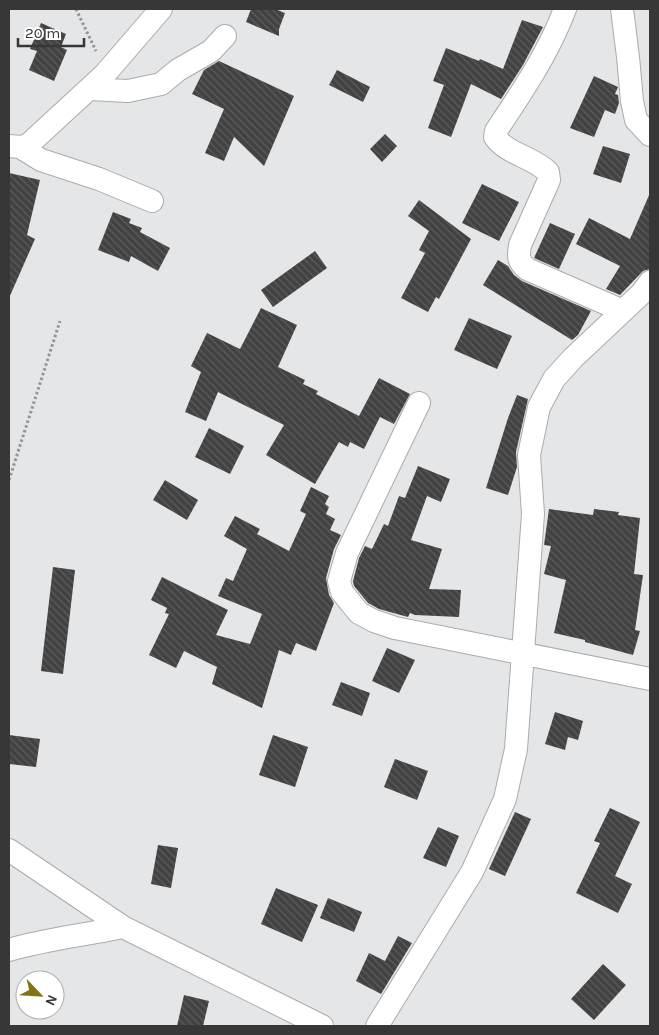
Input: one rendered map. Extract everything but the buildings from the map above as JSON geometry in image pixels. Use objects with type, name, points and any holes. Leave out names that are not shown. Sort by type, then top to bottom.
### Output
[{"type":"street","points":[[14,147],[28,144],[97,81],[161,9]]},
{"type":"street","points":[[565,9],[558,29],[518,98],[496,131],[495,137],[499,143],[540,164],[548,172],[548,180],[520,245],[518,255],[520,262],[527,269],[623,311]]},
{"type":"street","points":[[622,9],[634,111],[636,120],[650,135]]},
{"type":"street","points":[[97,81],[128,90],[157,85],[178,70],[207,54],[225,36]]},
{"type":"street","points":[[14,147],[41,160],[99,179],[152,201]]},
{"type":"street","points":[[377,1026],[472,872],[505,800],[516,748],[533,514],[529,455],[539,407],[554,379],[573,358],[641,294],[650,282]]},
{"type":"street","points":[[419,403],[347,553],[339,581],[342,592],[359,613],[374,621],[395,628],[650,679]]},
{"type":"street","points":[[9,850],[123,927],[322,1026]]},
{"type":"street","points":[[9,950],[32,943],[123,927]]},
{"type":"path","points":[[76,9],[97,81]]},
{"type":"path","points":[[9,480],[60,320]]}]
